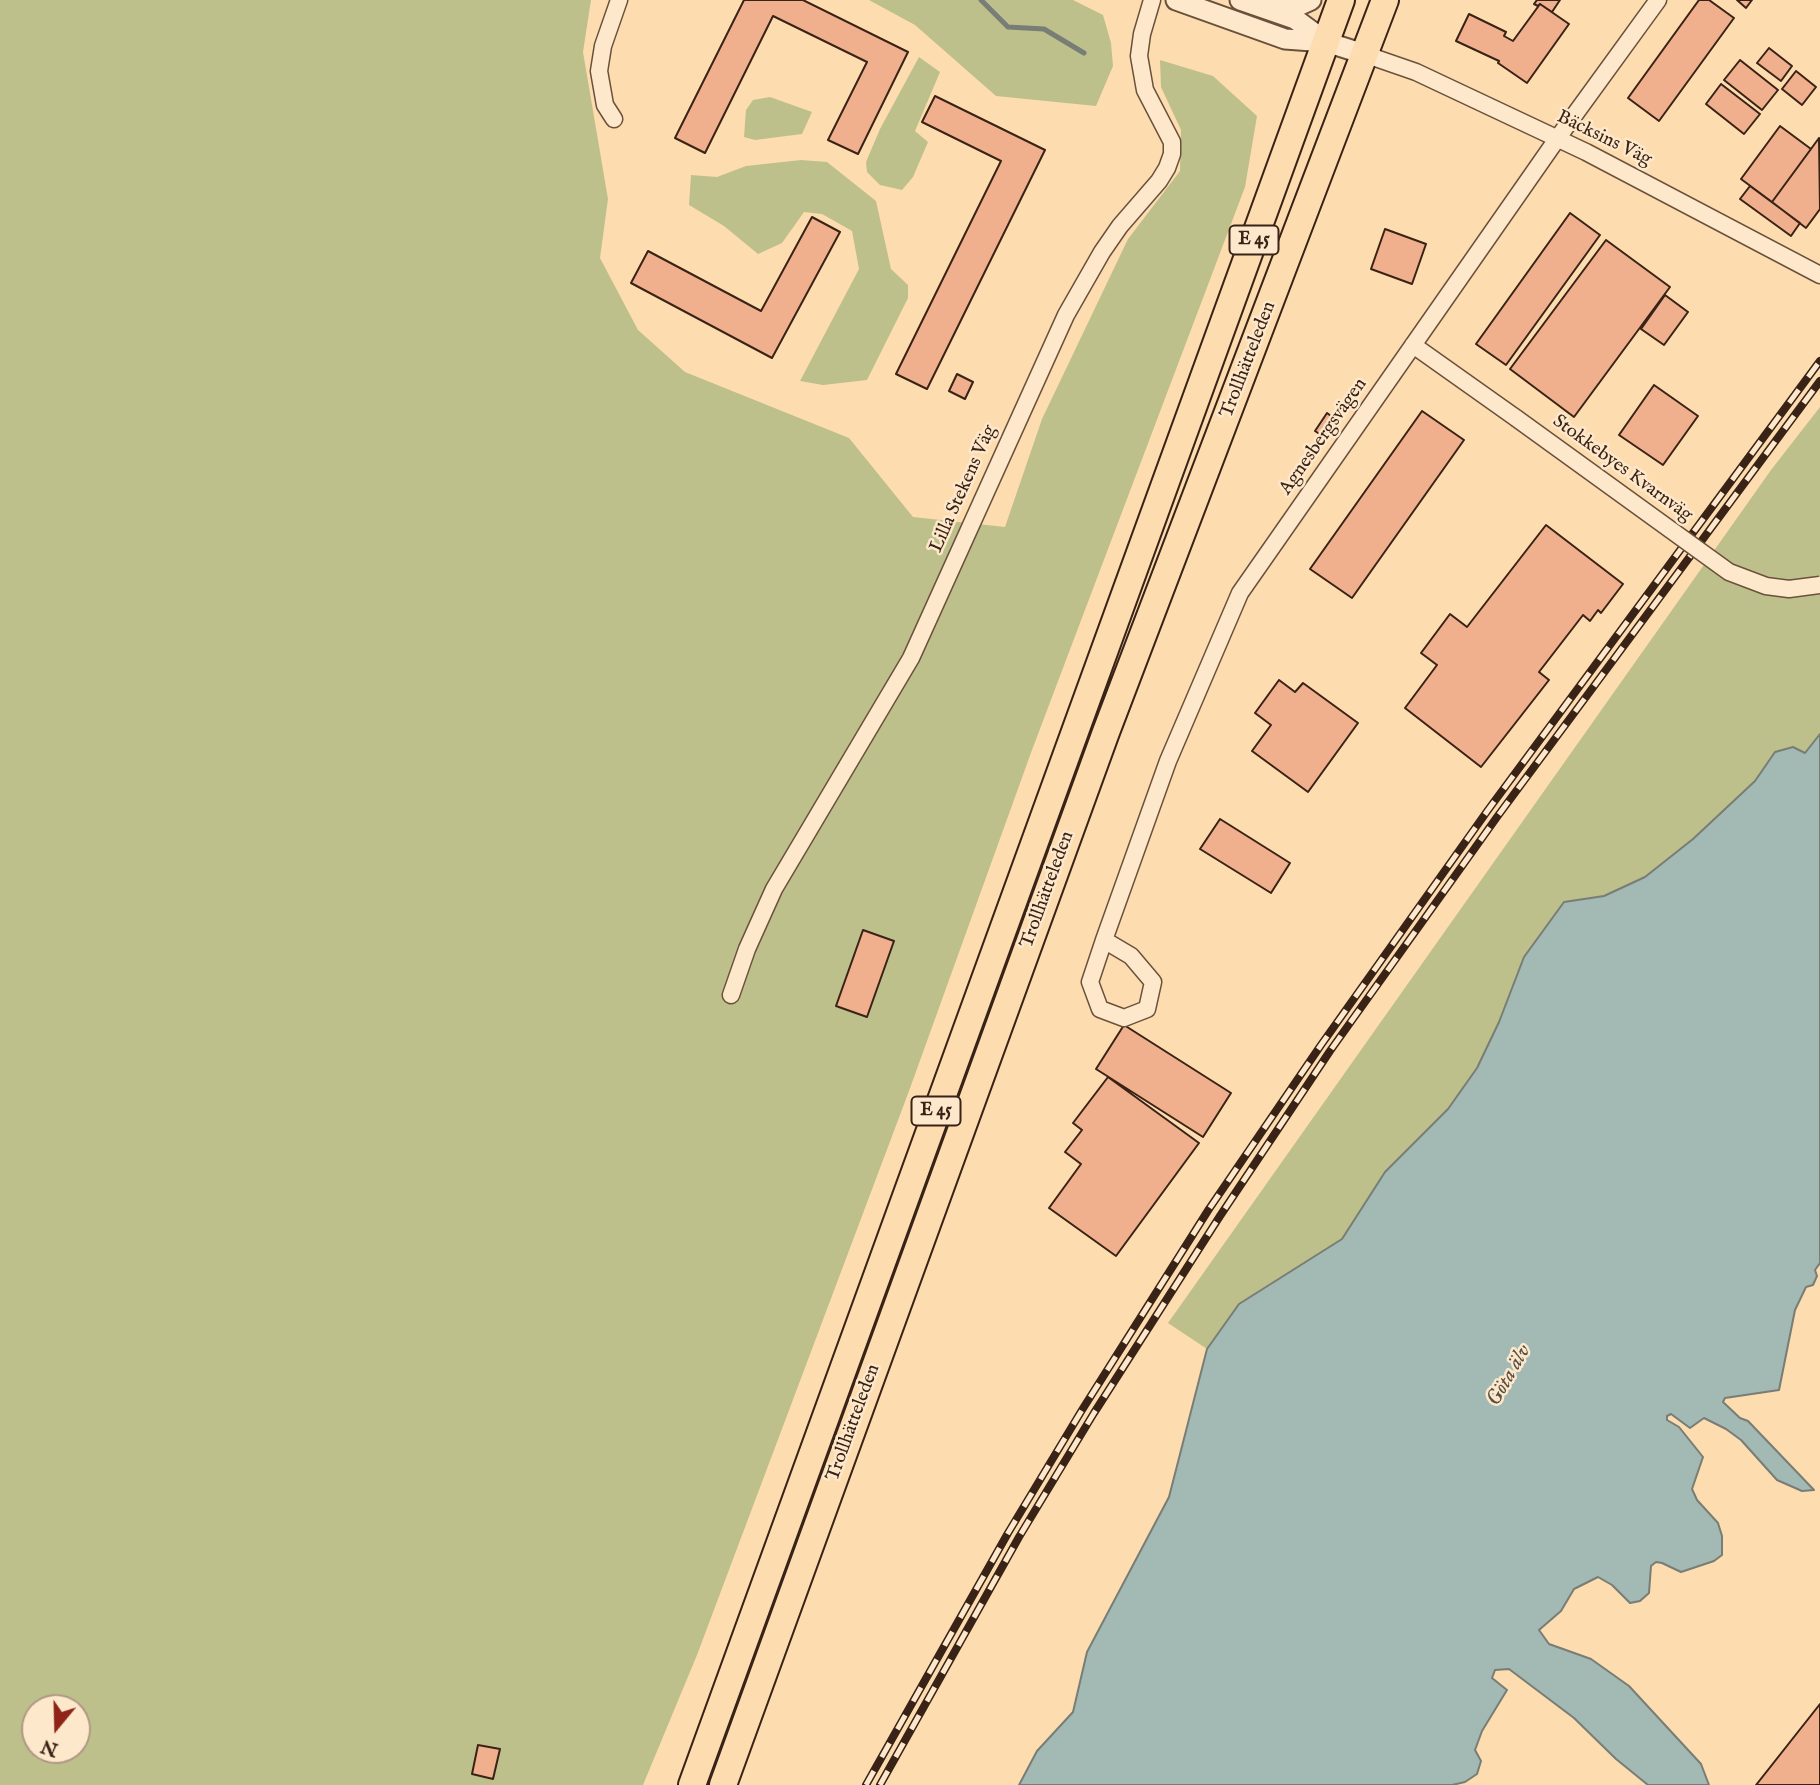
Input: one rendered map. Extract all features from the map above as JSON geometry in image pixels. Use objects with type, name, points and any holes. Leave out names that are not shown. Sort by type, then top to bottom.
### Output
[{"type":"highway","name":"Trollhätteleden","points":[[692,1785],[1341,0]]},
{"type":"highway","name":"Trollhätteleden","points":[[723,1785],[1106,732],[1385,0]]},
{"type":"street","points":[[614,119],[605,105],[599,71],[603,46],[619,0]]},
{"type":"street","name":"Lilla Stekens Väg","points":[[732,995],[747,949],[774,889],[911,658],[1066,315],[1108,243],[1167,168],[1172,154],[1172,142],[1145,90],[1139,56],[1152,0]]},
{"type":"street","points":[[1176,0],[1285,39],[1326,42],[1364,54]]},
{"type":"street","points":[[1249,3],[1300,5],[1311,0]]},
{"type":"street","name":"Agnesbergsvägen","points":[[1104,940],[1131,956],[1153,982],[1147,1009],[1124,1018],[1100,1009],[1090,982],[1104,940],[1168,761],[1240,593],[1557,139],[1658,0]]},
{"type":"street","points":[[1249,3],[1295,19],[1326,42]]},
{"type":"street","name":"Bäcksins Väg","points":[[1364,54],[1416,72],[1557,139],[1820,275]]},
{"type":"street","name":"Stokkebyes Kvarnväg","points":[[1413,345],[1729,572],[1766,586],[1789,589],[1820,585]]},
{"type":"green space","points":[[0,0],[591,0],[583,52],[608,199],[600,258],[638,330],[685,372],[849,438],[913,517],[1005,527],[1042,419],[1128,239],[1180,171],[1181,130],[1161,87],[1160,60],[1213,76],[1257,116],[1245,187],[1032,750],[909,1091],[697,1655],[643,1785],[0,1785]]},
{"type":"green space","points":[[869,0],[1073,0],[1103,15],[1111,43],[1113,66],[1096,106],[996,96],[915,25]]},
{"type":"green space","points":[[919,57],[940,72],[915,131],[928,142],[913,177],[902,190],[880,185],[867,172],[866,162],[880,129]]},
{"type":"green space","points":[[770,97],[812,112],[802,134],[755,140],[744,137],[746,110],[753,100]]},
{"type":"green space","points":[[801,160],[827,162],[876,201],[891,269],[908,285],[908,298],[867,380],[823,385],[800,381],[859,269],[852,231],[822,214],[804,212],[782,243],[758,254],[724,226],[689,205],[691,175],[717,177],[746,166]]},
{"type":"green space","points":[[1820,407],[1820,734],[1805,753],[1775,752],[1755,781],[1693,839],[1645,877],[1604,896],[1564,902],[1477,1068],[1448,1109],[1385,1172],[1342,1239],[1239,1304],[1207,1349],[1168,1323],[1771,470]]},
{"type":"water","name":"Göta älv","points":[[1820,734],[1820,1263],[1815,1270],[1817,1276],[1813,1285],[1806,1287],[1795,1310],[1779,1390],[1725,1398],[1723,1402],[1740,1418],[1748,1421],[1814,1490],[1802,1491],[1777,1480],[1741,1440],[1726,1429],[1704,1418],[1690,1428],[1671,1414],[1667,1416],[1667,1420],[1679,1427],[1703,1457],[1692,1489],[1697,1500],[1718,1523],[1722,1536],[1722,1555],[1714,1561],[1681,1572],[1656,1562],[1651,1566],[1649,1593],[1640,1601],[1630,1603],[1612,1585],[1598,1577],[1574,1589],[1561,1611],[1539,1630],[1549,1644],[1591,1659],[1629,1686],[1701,1764],[1709,1785],[1648,1785],[1616,1759],[1574,1718],[1509,1669],[1495,1670],[1492,1678],[1507,1690],[1482,1731],[1475,1750],[1481,1761],[1477,1774],[1465,1782],[1452,1785],[1019,1785],[1037,1751],[1073,1712],[1087,1652],[1169,1497],[1207,1349],[1239,1304],[1342,1239],[1385,1172],[1448,1109],[1477,1068],[1499,1022],[1524,957],[1564,902],[1604,896],[1645,877],[1693,839],[1755,781],[1775,752],[1793,747],[1805,753]]},
{"type":"building","points":[[744,0],[803,0],[908,52],[858,154],[828,140],[867,62],[773,16],[705,153],[675,138]]},
{"type":"building","points":[[1537,0],[1560,0],[1552,12],[1540,4],[1534,4]]},
{"type":"building","points":[[1699,0],[1709,0],[1734,18],[1659,121],[1628,98]]},
{"type":"building","points":[[1737,0],[1752,0],[1746,8]]},
{"type":"building","points":[[1540,4],[1569,24],[1527,83],[1498,63],[1499,61],[1456,41],[1469,14],[1506,32],[1504,36],[1513,41]]},
{"type":"building","points":[[1769,48],[1792,66],[1781,81],[1757,63]]},
{"type":"building","points":[[1740,60],[1778,90],[1762,110],[1724,80]]},
{"type":"building","points":[[1796,71],[1816,87],[1802,105],[1782,89]]},
{"type":"building","points":[[1721,84],[1760,114],[1744,134],[1706,104]]},
{"type":"building","points":[[935,96],[1045,150],[927,389],[896,374],[1001,161],[922,122]]},
{"type":"building","points":[[1780,126],[1811,149],[1772,202],[1741,179]]},
{"type":"building","points":[[1819,138],[1820,209],[1806,228],[1772,202]]},
{"type":"building","points":[[1750,186],[1800,223],[1791,236],[1740,199]]},
{"type":"building","points":[[1570,213],[1600,235],[1506,365],[1476,344]]},
{"type":"building","points":[[812,217],[840,232],[772,358],[631,283],[648,251],[761,311]]},
{"type":"building","points":[[1385,229],[1426,244],[1412,284],[1371,269]]},
{"type":"building","points":[[1606,240],[1670,287],[1574,417],[1510,369]]},
{"type":"building","points":[[1665,295],[1688,312],[1664,345],[1641,329]]},
{"type":"building","points":[[957,374],[973,382],[965,399],[949,391]]},
{"type":"building","points":[[1654,385],[1698,416],[1663,465],[1619,435]]},
{"type":"building","points":[[1422,411],[1464,440],[1352,598],[1310,569]]},
{"type":"building","points":[[1327,413],[1339,422],[1327,439],[1315,431]]},
{"type":"building","points":[[1546,525],[1623,584],[1601,613],[1598,610],[1590,621],[1583,615],[1539,672],[1549,680],[1481,767],[1405,708],[1437,665],[1421,653],[1450,614],[1467,627]]},
{"type":"building","points":[[1279,680],[1295,692],[1303,683],[1358,723],[1308,792],[1252,751],[1271,725],[1255,713]]},
{"type":"building","points":[[1220,819],[1290,863],[1271,893],[1200,849]]},
{"type":"building","points":[[863,930],[894,941],[867,1017],[836,1006]]},
{"type":"building","points":[[1124,1025],[1231,1093],[1203,1137],[1096,1069]]},
{"type":"building","points":[[1108,1077],[1199,1143],[1116,1256],[1049,1208],[1081,1164],[1065,1152],[1082,1130],[1073,1123]]},
{"type":"building","points":[[1820,1704],[1820,1785],[1756,1785]]},
{"type":"building","points":[[478,1745],[500,1749],[493,1779],[472,1774]]},
{"type":"waterway","points":[[981,0],[1008,27],[1044,29],[1084,53]]},
{"type":"railway","points":[[866,1785],[1008,1533],[1209,1209],[1321,1045],[1488,810],[1820,361]]},
{"type":"railway","points":[[880,1785],[1019,1537],[1094,1413],[1330,1051],[1497,817],[1820,381]]}]
